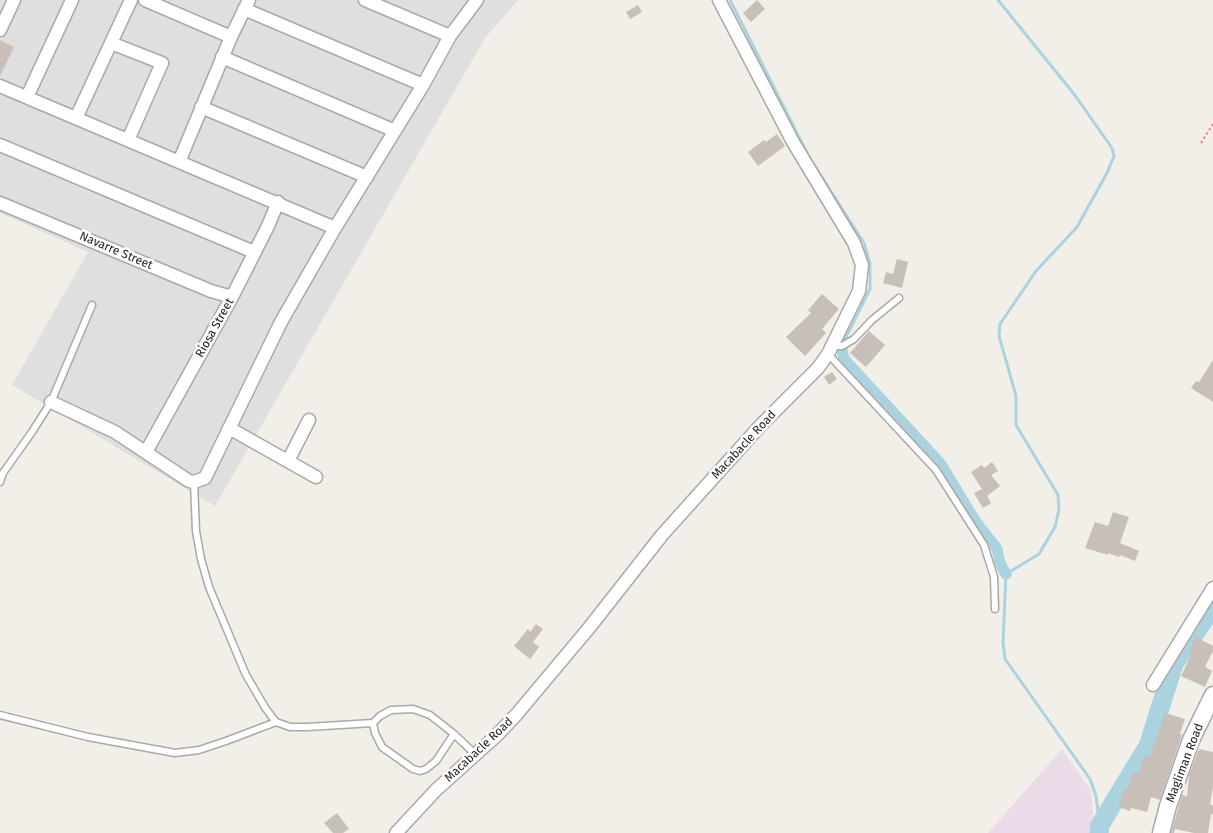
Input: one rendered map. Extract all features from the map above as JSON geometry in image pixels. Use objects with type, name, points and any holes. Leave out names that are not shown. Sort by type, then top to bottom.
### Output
[{"type":"street","points":[[0,30],[14,0]]},
{"type":"street","points":[[27,97],[72,0]]},
{"type":"street","points":[[76,118],[131,0]]},
{"type":"street","points":[[145,0],[230,37]]},
{"type":"street","points":[[365,0],[450,36]]},
{"type":"street","points":[[51,402],[115,432],[189,481],[194,482],[205,478],[281,322],[423,85],[450,36],[477,0]]},
{"type":"street","name":"Macabacle Road","points":[[396,833],[436,790],[516,715],[543,685],[662,535],[760,426],[818,368],[831,349],[859,291],[862,265],[859,253],[793,142],[719,0]]},
{"type":"street","points":[[179,162],[230,37],[247,4],[423,85]]},
{"type":"street","points":[[111,43],[162,63],[128,140]]},
{"type":"street","points":[[222,57],[395,131]]},
{"type":"street","points":[[0,86],[336,228]]},
{"type":"street","points":[[201,107],[367,177]]},
{"type":"street","points":[[0,145],[254,252]]},
{"type":"street","name":"Riosa Street","points":[[146,452],[232,298],[278,202]]},
{"type":"street","name":"Navarre Street","points":[[0,203],[232,298]]},
{"type":"street","points":[[288,461],[309,420]]},
{"type":"street","points":[[229,428],[316,477]]},
{"type":"street","points":[[1152,684],[1213,588]]},
{"type":"street","name":"Magliman Road","points":[[1161,833],[1168,806],[1192,740],[1213,695]]},
{"type":"lane","points":[[900,298],[872,320],[854,339],[842,346],[836,346],[831,349],[936,470],[984,545],[994,576],[995,609]]},
{"type":"lane","points":[[0,482],[3,473],[51,402],[92,305]]},
{"type":"lane","points":[[194,482],[196,531],[208,588],[246,675],[276,722],[290,727],[373,724],[380,716],[391,710],[412,709],[430,715],[475,754]]},
{"type":"lane","points":[[0,715],[88,737],[175,753],[199,750],[226,742],[276,722]]},
{"type":"lane","points":[[373,724],[382,747],[413,769],[420,771],[436,761],[454,734]]},
{"type":"path","points":[[1201,143],[1213,124]]},
{"type":"shaded area","points":[[0,0],[518,0],[485,38],[215,506],[12,385],[88,252],[0,213]]},
{"type":"shaded area","points":[[1062,749],[1091,791],[1093,814],[1090,833],[988,833]]},
{"type":"building","points":[[757,0],[765,9],[751,22],[743,13]]},
{"type":"building","points":[[638,5],[642,12],[630,19],[626,12]]},
{"type":"building","points":[[0,40],[14,47],[0,76]]},
{"type":"building","points":[[777,134],[785,146],[758,166],[748,152],[764,140],[766,142]]},
{"type":"building","points":[[897,259],[908,262],[902,288],[883,283],[886,272],[893,274]]},
{"type":"building","points":[[822,294],[839,309],[822,329],[826,333],[805,356],[786,337],[811,313],[808,310]]},
{"type":"building","points":[[869,331],[885,345],[866,367],[850,353]]},
{"type":"building","points":[[1213,360],[1213,402],[1191,388],[1196,381],[1199,382]]},
{"type":"building","points":[[832,372],[837,379],[829,385],[824,377]]},
{"type":"building","points":[[992,462],[998,471],[991,475],[1000,486],[987,496],[991,503],[983,508],[974,493],[982,489],[971,472],[982,465],[984,468]]},
{"type":"building","points":[[1113,512],[1129,517],[1120,543],[1139,551],[1135,561],[1120,555],[1119,557],[1108,553],[1108,555],[1085,548],[1095,522],[1108,526]]},
{"type":"building","points":[[536,624],[543,629],[533,642],[539,647],[530,659],[514,646],[528,629],[530,632]]},
{"type":"building","points":[[1196,637],[1213,646],[1213,651],[1205,667],[1212,671],[1205,687],[1181,676],[1192,653],[1189,651]]},
{"type":"building","points":[[1165,713],[1185,719],[1180,734],[1182,735],[1160,800],[1151,797],[1147,812],[1131,808],[1130,811],[1119,807],[1124,789],[1127,790],[1133,772],[1138,774],[1145,756],[1150,757]]},
{"type":"building","points":[[1199,749],[1213,752],[1213,787],[1210,805],[1213,805],[1213,814],[1211,814],[1208,833],[1194,833],[1175,829],[1174,833],[1171,833],[1182,795],[1187,796],[1189,775]]},
{"type":"building","points":[[337,813],[349,829],[343,833],[333,833],[324,823]]},
{"type":"waterway","points":[[730,0],[809,157],[864,243],[870,264],[870,289],[844,341],[842,350]]},
{"type":"waterway","points":[[998,0],[1074,94],[1112,148],[1114,156],[1107,173],[1077,227],[1036,271],[1000,324],[999,336],[1016,396],[1016,425],[1058,495],[1059,509],[1055,527],[1039,554],[1006,574],[1003,643],[1005,659],[1090,779],[1096,796],[1100,825]]},
{"type":"waterway","points":[[842,350],[844,359],[941,464],[976,522],[997,549],[1000,563],[1006,574]]},
{"type":"waterway","points":[[941,464],[961,498]]},
{"type":"waterway","points":[[1099,833],[1100,825],[1148,746],[1174,664],[1213,607]]}]
